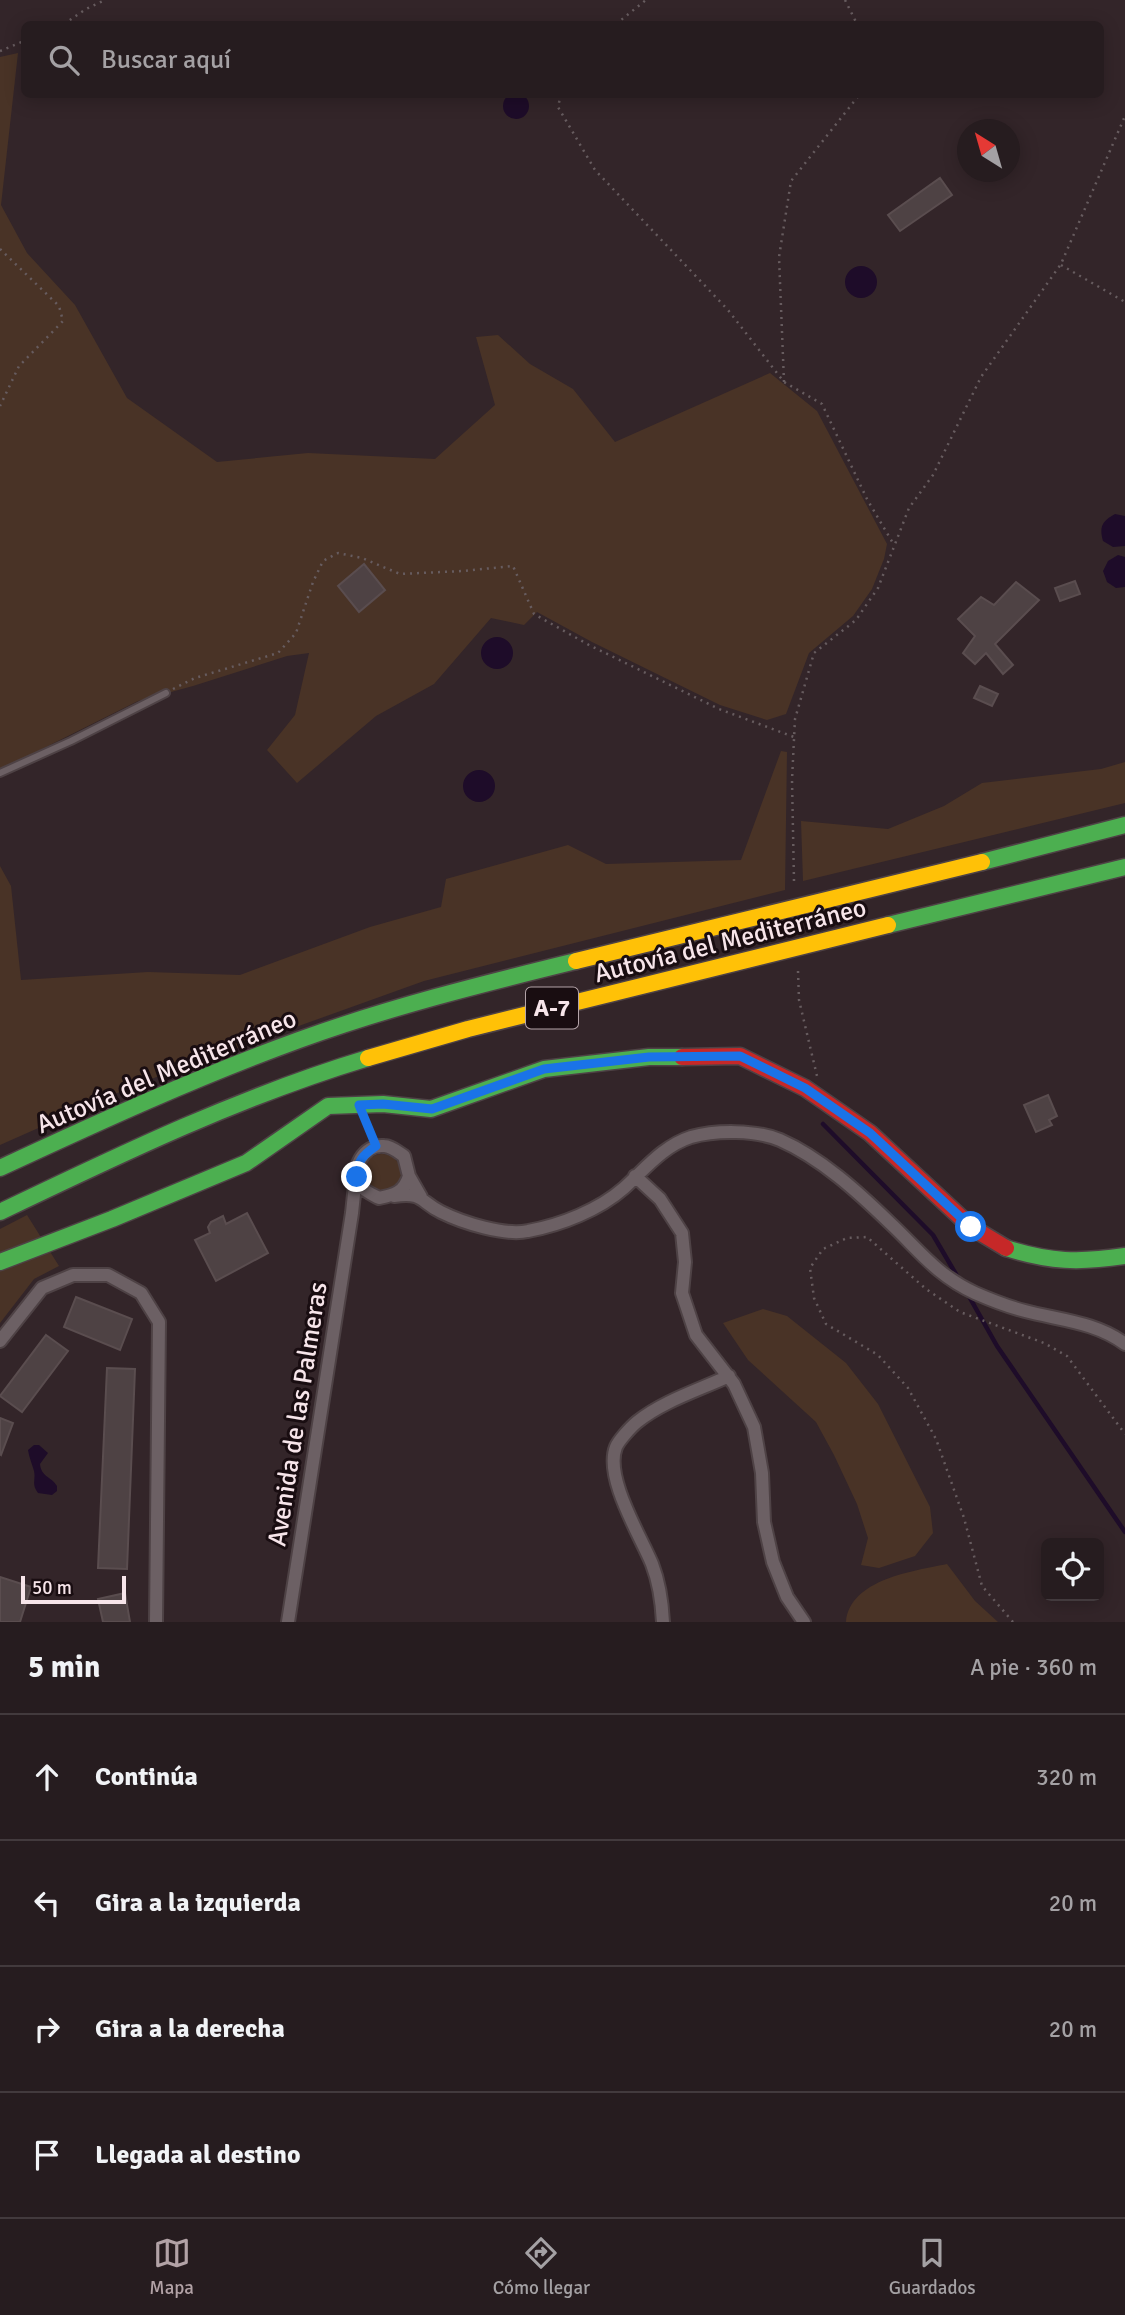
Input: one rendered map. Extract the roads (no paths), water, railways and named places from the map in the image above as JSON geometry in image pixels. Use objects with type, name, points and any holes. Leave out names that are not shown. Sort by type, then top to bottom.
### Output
[{"type":"main road","name":"Autovía del Mediterráneo","points":[[0,1168],[149,1099],[300,1040],[445,993],[1055,845],[1125,825]]},
{"type":"main road","name":"Autovía del Mediterráneo","points":[[0,1212],[162,1134],[312,1075],[468,1029],[1125,867]]},
{"type":"main road","points":[[0,1262],[246,1163],[328,1106],[383,1104],[432,1109],[544,1069],[649,1057],[740,1056],[805,1088],[870,1133],[971,1227],[1003,1247],[1040,1259],[1094,1261],[1125,1255]]},
{"type":"street","points":[[352,1213],[363,1201],[411,1193],[438,1211],[472,1226],[525,1232],[574,1219],[622,1189],[653,1158],[690,1138],[732,1131],[778,1139],[816,1161],[891,1223],[934,1268],[964,1286],[1023,1311],[1075,1321],[1117,1337],[1125,1344]]},
{"type":"street","points":[[379,1198],[362,1188],[357,1177],[357,1166],[364,1154],[376,1146],[386,1146],[402,1154],[421,1198]]},
{"type":"street","name":"Avenida de las Palmeras","points":[[288,1622],[357,1166]]},
{"type":"street","points":[[394,1196],[406,1184],[409,1175]]},
{"type":"street","points":[[635,1176],[660,1199],[682,1233],[685,1262],[682,1293],[696,1335],[729,1376],[754,1427],[762,1473],[764,1522],[773,1562],[787,1597],[804,1622]]},
{"type":"street","points":[[0,1341],[42,1288],[73,1275],[108,1275],[141,1293],[159,1322],[156,1622]]},
{"type":"street","points":[[663,1622],[662,1604],[653,1566],[627,1511],[615,1477],[616,1447],[636,1423],[664,1406],[729,1376]]},
{"type":"lane","points":[[0,773],[166,693]]},
{"type":"waterway","points":[[823,1124],[933,1235],[960,1281]]},
{"type":"waterway","points":[[966,1291],[997,1346],[1125,1532]]}]
